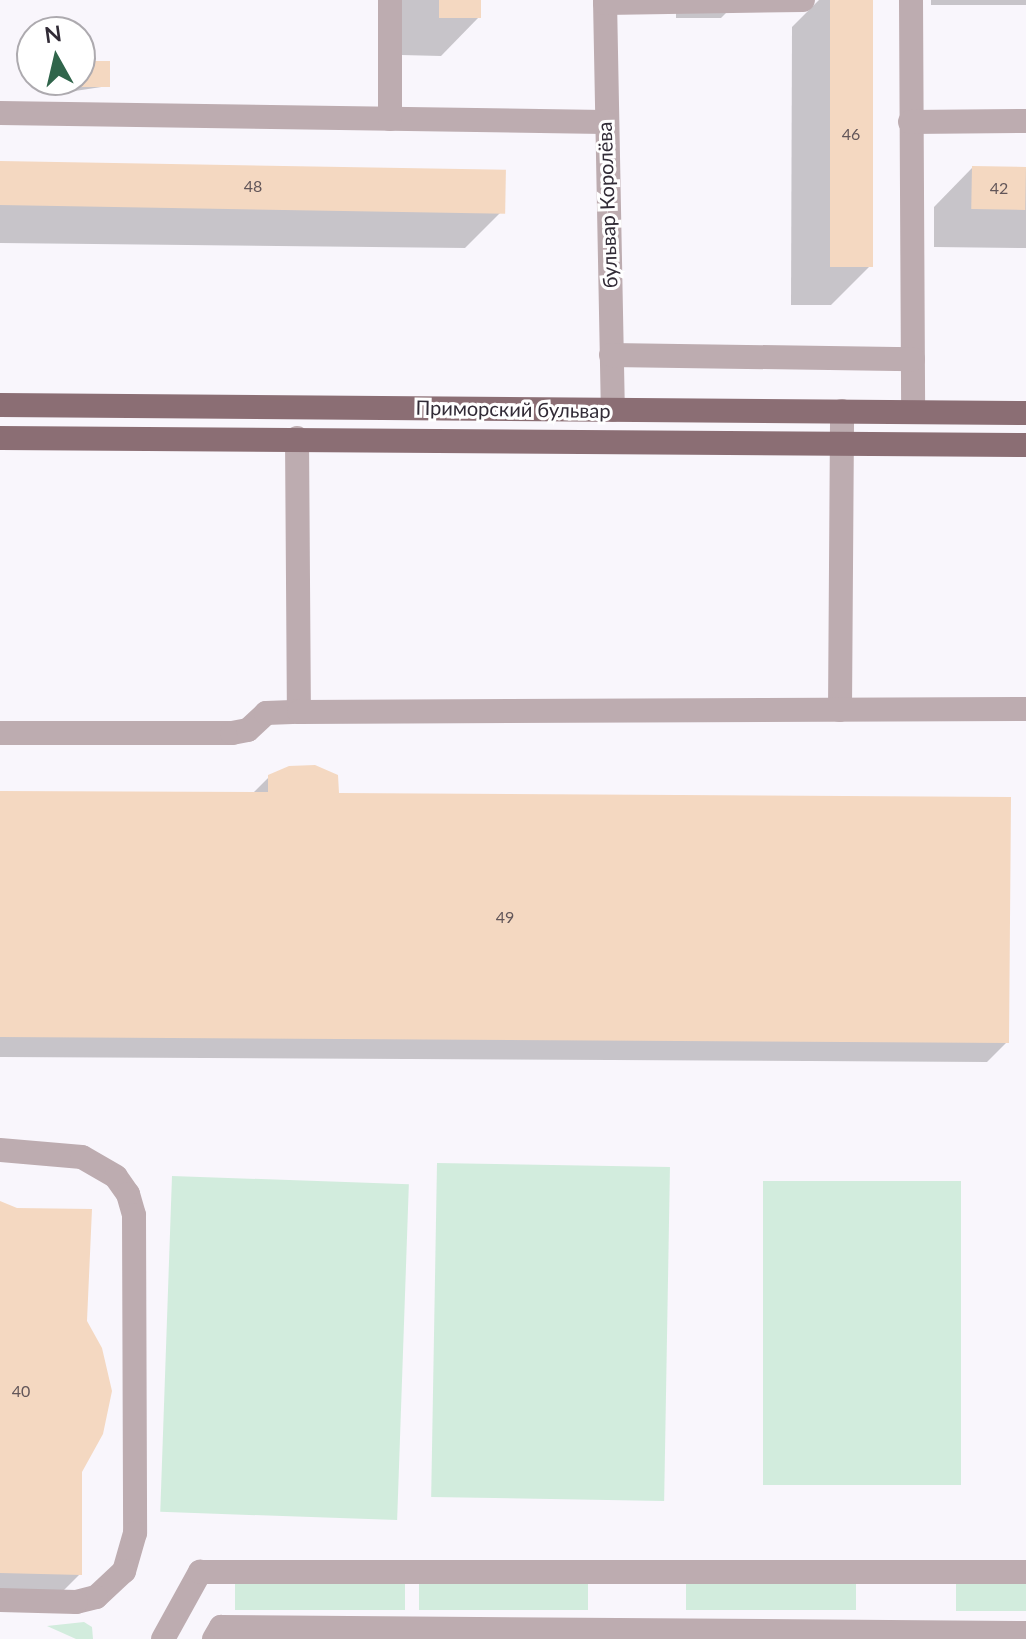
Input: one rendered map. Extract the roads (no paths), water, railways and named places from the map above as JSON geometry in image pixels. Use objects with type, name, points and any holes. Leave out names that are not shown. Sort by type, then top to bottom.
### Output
[{"type":"main road","name":"Приморский бульвар","points":[[0,405],[1026,413]]},
{"type":"main road","points":[[0,438],[1026,445]]},
{"type":"street","points":[[390,0],[390,119]]},
{"type":"street","points":[[605,2],[803,0]]},
{"type":"street","points":[[911,0],[913,412]]},
{"type":"street","name":"бульвар Королёва","points":[[605,2],[604,122],[613,410]]},
{"type":"street","points":[[0,113],[604,122]]},
{"type":"street","points":[[910,122],[1026,121]]},
{"type":"street","points":[[611,355],[913,359]]},
{"type":"street","points":[[840,710],[842,411]]},
{"type":"street","points":[[297,438],[299,712]]},
{"type":"street","points":[[0,733],[232,733],[248,730],[266,713],[299,712],[1026,709]]},
{"type":"street","points":[[0,1150],[82,1157],[116,1177],[128,1194],[134,1215],[135,1533],[124,1571],[96,1597],[76,1602],[0,1600]]},
{"type":"street","points":[[163,1639],[200,1572],[1026,1572]]},
{"type":"street","points":[[214,1639],[221,1627],[1026,1633]]}]
